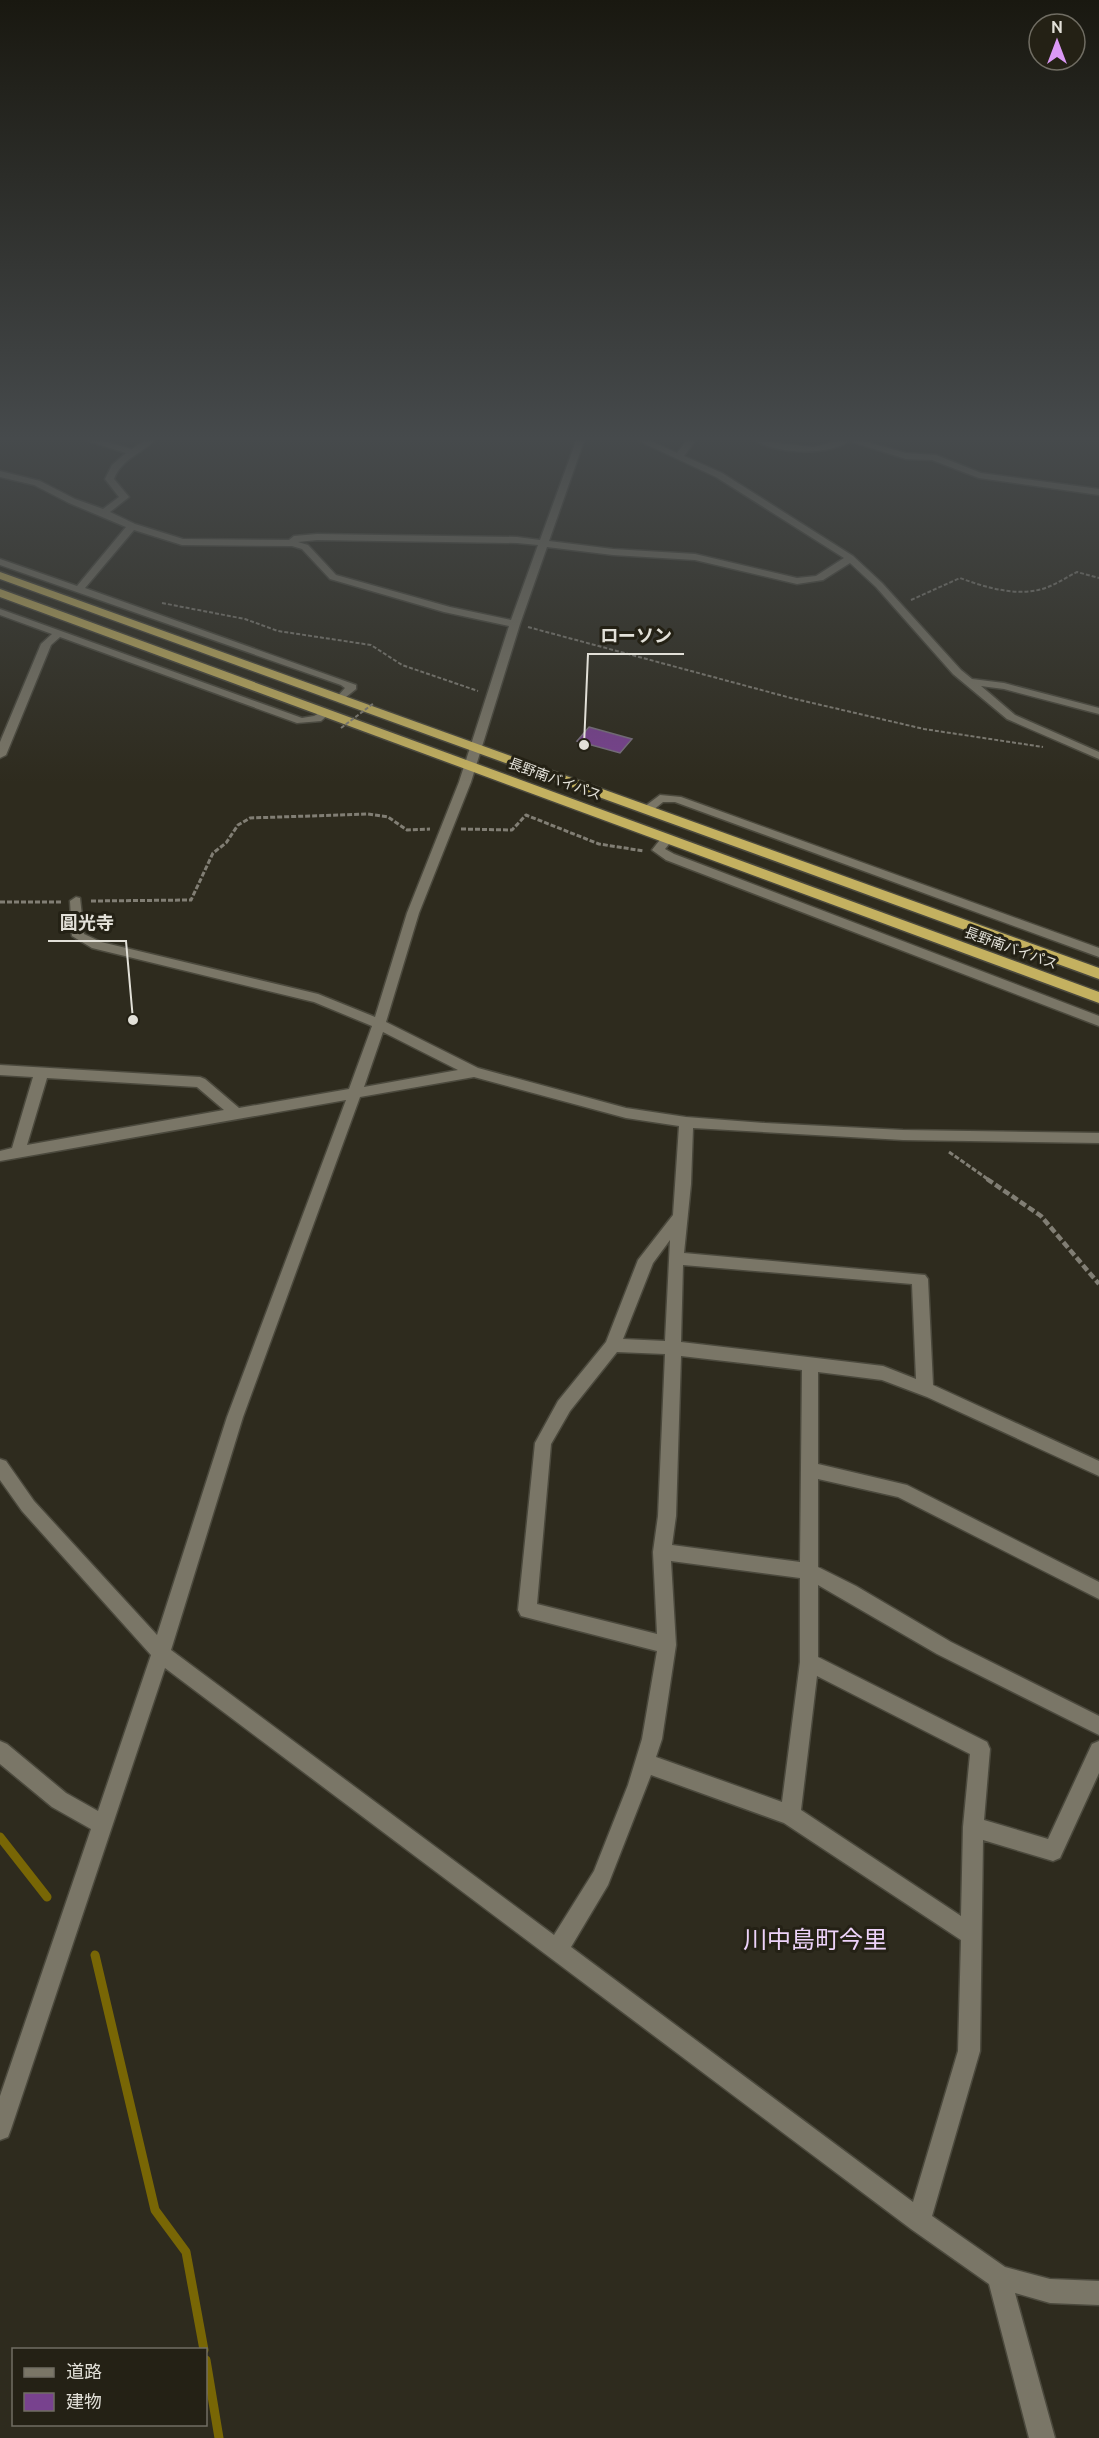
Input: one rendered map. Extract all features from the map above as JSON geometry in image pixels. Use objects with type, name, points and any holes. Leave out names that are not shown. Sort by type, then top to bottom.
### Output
[{"type":"highway","name":"長野南バイパス","points":[[0,575],[1099,974]]},
{"type":"highway","name":"長野南バイパス","points":[[0,592],[469,765],[663,845],[1099,998]]},
{"type":"street","points":[[78,590],[108,555]]},
{"type":"street","points":[[312,555],[333,577],[448,610],[515,624]]},
{"type":"street","points":[[0,2129],[161,1653],[235,1417],[276,1303],[327,1173],[379,1023],[412,914],[444,828],[465,782],[515,624],[540,555]]},
{"type":"street","points":[[670,555],[695,556],[797,581],[811,582],[825,578],[850,558]]},
{"type":"street","points":[[845,555],[898,606],[957,672],[1011,717],[1099,756]]},
{"type":"street","points":[[0,562],[352,687],[341,698]]},
{"type":"street","points":[[0,612],[57,635],[301,721],[317,719],[325,712]]},
{"type":"street","points":[[0,754],[4,733],[46,644],[57,635]]},
{"type":"street","points":[[970,682],[1004,686],[1099,711]]},
{"type":"street","points":[[648,809],[660,798],[677,799],[1099,953]]},
{"type":"street","points":[[663,845],[670,857],[1099,1021]]},
{"type":"street","points":[[76,902],[78,936],[97,945],[318,998],[379,1023],[474,1071],[626,1113],[686,1122],[927,1136],[1099,1138]]},
{"type":"street","points":[[0,1070],[200,1082],[235,1112]]},
{"type":"street","points":[[0,1156],[235,1112],[353,1094],[474,1071]]},
{"type":"street","points":[[18,1152],[41,1073]]},
{"type":"street","points":[[557,1950],[601,1878],[652,1740],[666,1645],[662,1552],[667,1516],[676,1258],[684,1184],[686,1122]]},
{"type":"street","points":[[666,1645],[526,1610],[543,1443],[564,1406],[614,1345],[646,1260],[681,1216]]},
{"type":"street","points":[[676,1258],[920,1279],[925,1389]]},
{"type":"street","points":[[614,1345],[673,1348],[883,1373],[925,1389],[1099,1469]]},
{"type":"street","points":[[790,1815],[809,1662],[810,1364]]},
{"type":"street","points":[[0,1466],[28,1506],[161,1653],[919,2221],[999,2277],[1050,2291],[1099,2293]]},
{"type":"street","points":[[809,1469],[901,1490],[1099,1591]]},
{"type":"street","points":[[662,1552],[808,1571],[850,1592],[944,1648],[1099,1726]]},
{"type":"street","points":[[809,1662],[980,1749],[973,1827],[969,2051],[919,2221]]},
{"type":"street","points":[[0,1750],[59,1800],[102,1824]]},
{"type":"street","points":[[973,1827],[1053,1851],[1099,1751]]},
{"type":"street","points":[[645,1763],[790,1815],[970,1934]]},
{"type":"street","points":[[999,2277],[1042,2438]]},
{"type":"path","points":[[898,606],[960,578],[992,590],[1006,591],[1045,588],[1077,572],[1099,578]]},
{"type":"path","points":[[160,603],[245,619],[278,631],[371,645],[402,665],[492,695]]},
{"type":"path","points":[[515,624],[791,698],[912,726],[1050,748]]},
{"type":"path","points":[[340,728],[374,703]]},
{"type":"path","points":[[0,902],[191,900],[213,853],[226,843],[238,825],[250,818],[368,814],[388,817],[407,830],[444,828],[512,830],[526,815],[595,843],[635,851],[663,845]]},
{"type":"path","points":[[927,1136],[1041,1216],[1099,1284]]},
{"type":"building","points":[[589,727],[632,739],[620,753],[577,741]]},
{"type":"waterway","points":[[0,1837],[47,1897]]},
{"type":"waterway","points":[[95,1955],[155,2210],[186,2252],[204,2348]]},
{"type":"waterway","points":[[207,2366],[219,2438]]},
{"type":"place","name":"ローソン","points":[[584,745]]},
{"type":"place","name":"圓光寺","points":[[133,1020]]},
{"type":"district","name":"川中島町今里","points":[[815,1939]]}]
